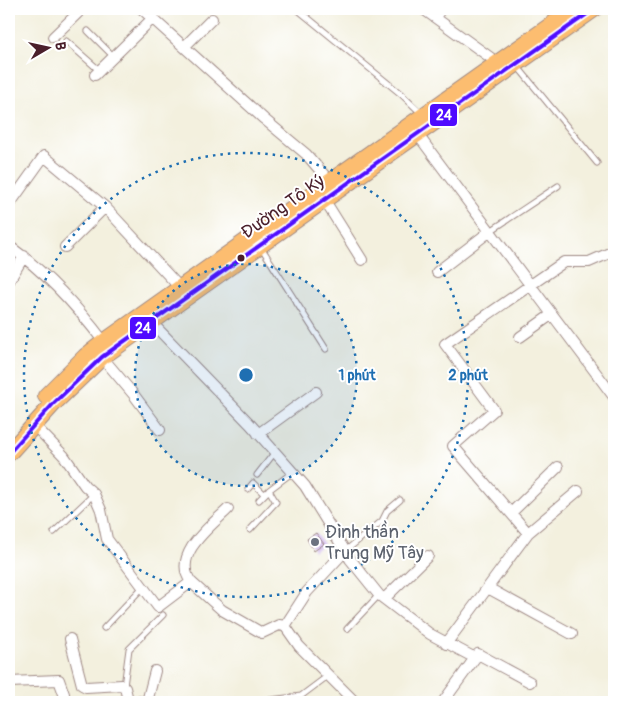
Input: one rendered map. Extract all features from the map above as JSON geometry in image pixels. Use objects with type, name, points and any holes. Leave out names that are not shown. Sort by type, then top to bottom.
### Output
[{"type":"main road","name":"Đường Tô Ký","points":[[9,437],[65,375],[184,293],[330,183],[574,9]]},
{"type":"main road","name":"Đường Tô Ký","points":[[184,293],[261,247],[594,9]]},
{"type":"main road","name":"Đường Tô Ký","points":[[9,453],[103,350]]},
{"type":"street","points":[[54,37],[80,10],[77,9]]},
{"type":"street","points":[[142,9],[306,154],[330,183]]},
{"type":"street","points":[[423,9],[438,13],[498,63]]},
{"type":"street","points":[[97,73],[153,18]]},
{"type":"street","points":[[184,47],[212,19]]},
{"type":"street","points":[[418,135],[528,285],[614,397]]},
{"type":"street","points":[[9,205],[44,156],[105,207],[184,293]]},
{"type":"street","points":[[325,201],[362,260]]},
{"type":"street","points":[[65,246],[105,207]]},
{"type":"street","points":[[437,272],[489,232]]},
{"type":"street","points":[[9,246],[54,281],[78,308],[103,350],[160,430]]},
{"type":"street","points":[[528,533],[452,446],[494,410],[445,344],[564,262],[589,262],[614,251]]},
{"type":"street","points":[[9,281],[24,256]]},
{"type":"street","points":[[520,337],[551,315]]},
{"type":"street","points":[[147,319],[258,434],[305,486],[344,552],[382,597],[446,644],[475,658]]},
{"type":"street","points":[[258,434],[316,392]]},
{"type":"street","points":[[34,425],[64,456],[94,494],[101,510],[107,539],[160,611],[191,582]]},
{"type":"street","points":[[511,513],[558,467]]},
{"type":"street","points":[[446,644],[528,533],[578,491]]},
{"type":"street","points":[[228,508],[194,542],[185,566],[185,574],[191,582],[222,610],[262,633],[279,625],[285,626],[299,646],[355,702]]},
{"type":"street","points":[[285,626],[307,592],[344,552]]},
{"type":"street","points":[[382,597],[428,556]]},
{"type":"street","points":[[488,588],[572,634]]},
{"type":"street","points":[[70,639],[82,685],[86,687],[124,686],[128,700],[142,702]]},
{"type":"street","points":[[444,702],[478,654],[530,682]]},
{"type":"street","points":[[147,702],[155,671]]},
{"type":"street","points":[[9,682],[59,680],[64,694]]},
{"type":"lane","points":[[297,9],[401,94],[424,116]]},
{"type":"lane","points":[[88,31],[114,57]]},
{"type":"lane","points":[[66,41],[97,73]]},
{"type":"lane","points":[[516,65],[597,163]]},
{"type":"lane","points":[[489,232],[558,186]]},
{"type":"lane","points":[[261,247],[326,349]]},
{"type":"lane","points":[[257,475],[275,452]]},
{"type":"lane","points":[[259,500],[293,472]]},
{"type":"lane","points":[[248,489],[253,483],[267,492],[276,502],[250,530]]},
{"type":"lane","points":[[54,532],[94,494]]},
{"type":"lane","points":[[344,552],[382,521],[387,511],[400,500]]},
{"type":"lane","points":[[104,628],[144,587]]},
{"type":"lane","points":[[346,629],[382,597]]},
{"type":"lane","points":[[124,686],[129,649],[160,611]]},
{"type":"lane","points":[[256,702],[297,698],[329,675]]},
{"type":"building","name":"Đình thần Trung Mỹ Tây","points":[[316,533],[324,544],[314,551],[307,539]]},
{"type":"transit line","name":"24","points":[[9,453],[54,403],[102,357],[594,9]]},
{"type":"place","name":"Đình thần Trung Mỹ Tây","points":[[315,542]]}]
